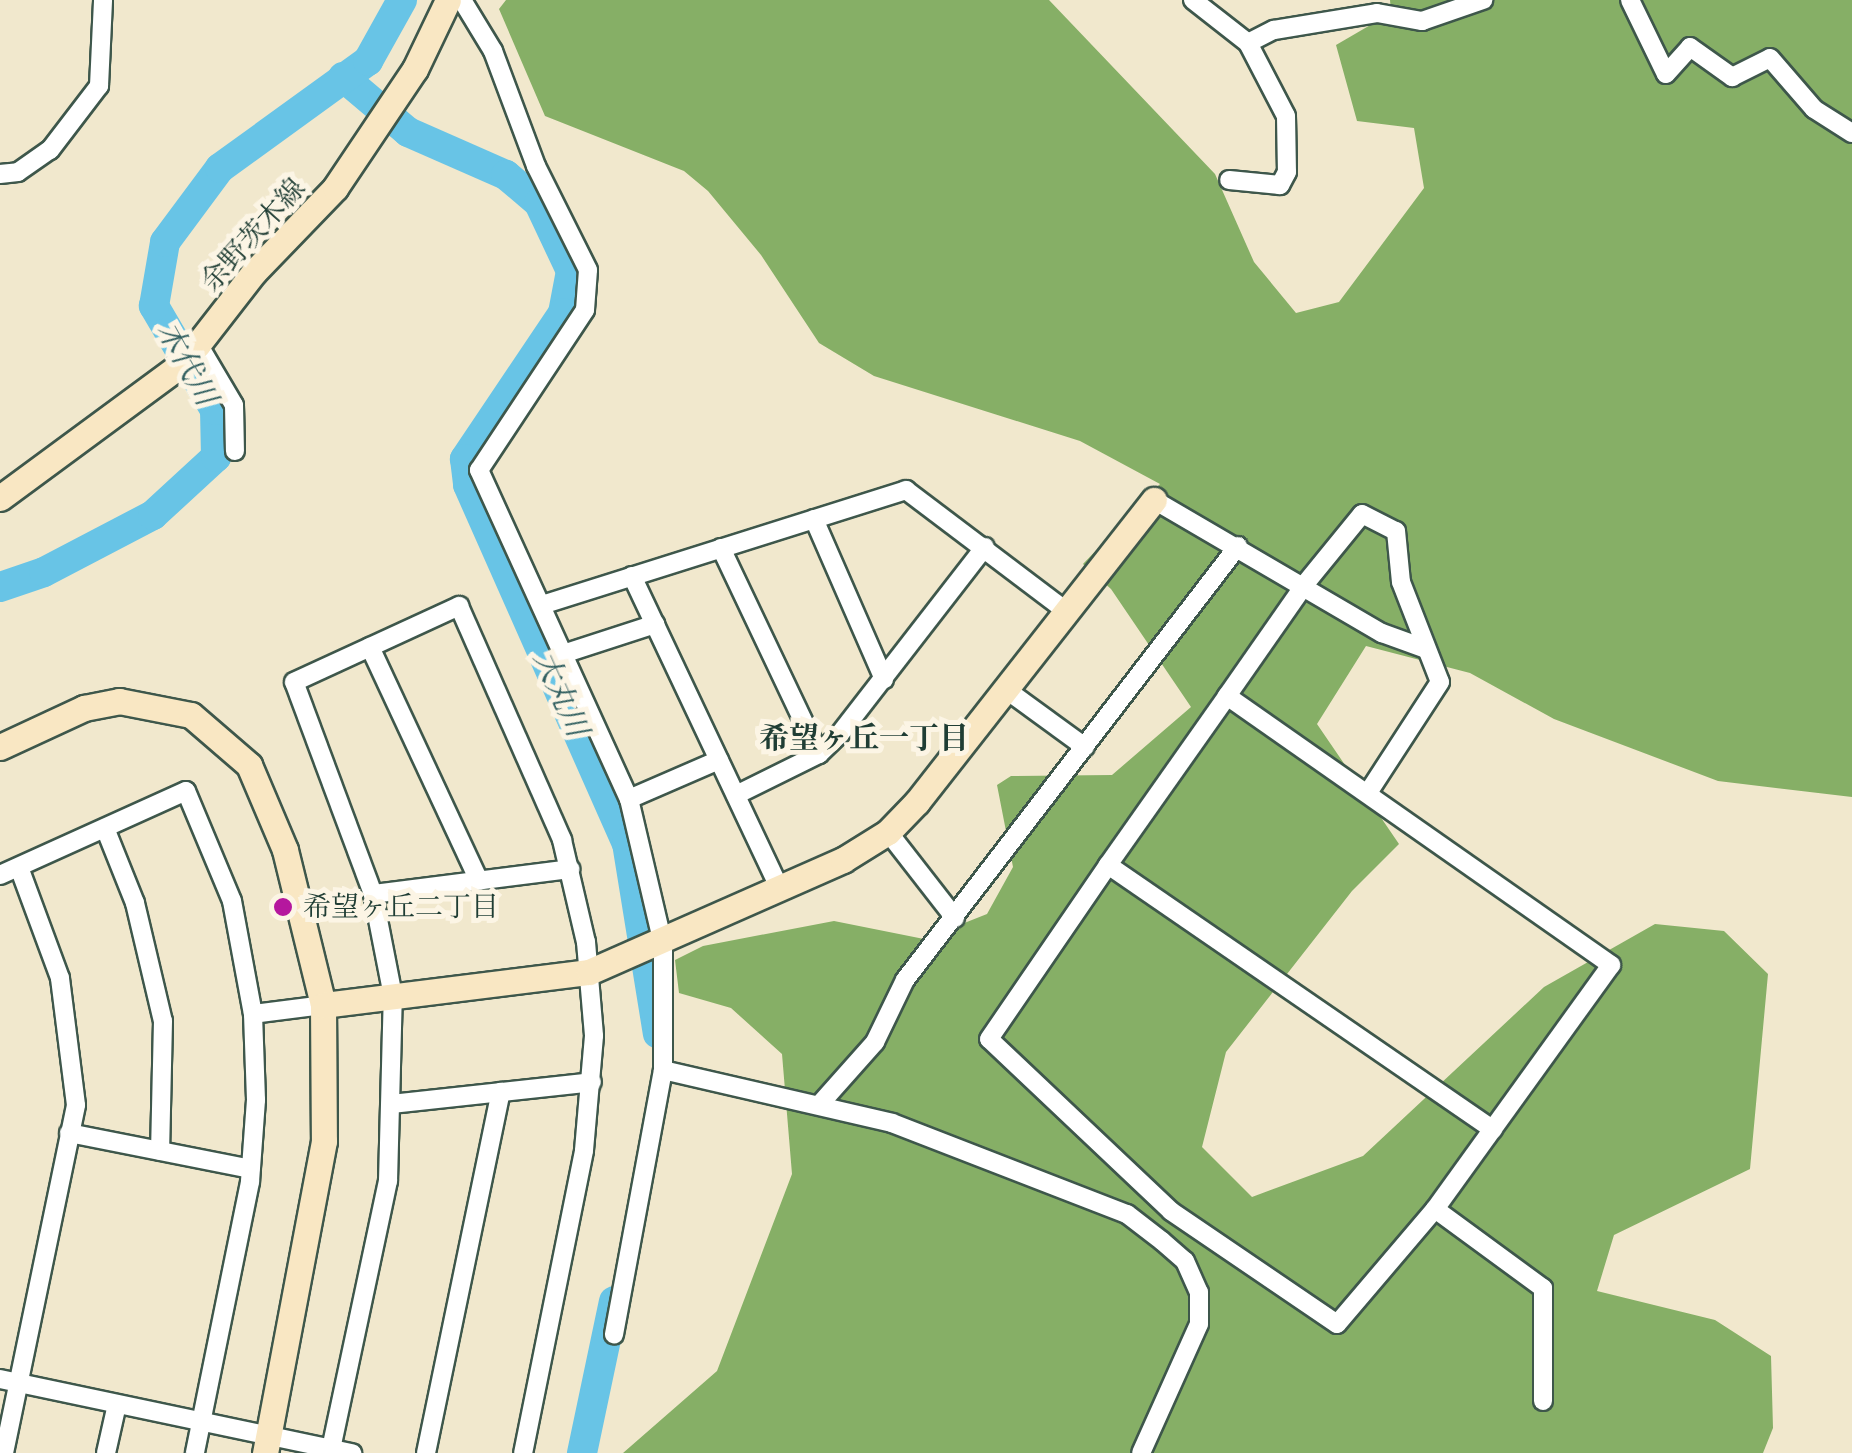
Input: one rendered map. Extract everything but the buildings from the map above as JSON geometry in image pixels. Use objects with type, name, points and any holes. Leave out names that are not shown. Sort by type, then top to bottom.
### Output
[{"type":"street","points":[[0,174],[18,172],[50,150],[99,86],[104,0]]},
{"type":"street","name":"余野茨木線","points":[[0,498],[188,355],[254,272],[335,188],[384,116],[448,0]]},
{"type":"street","points":[[462,0],[493,51],[536,166],[588,270],[585,310],[478,470],[545,604],[629,799],[653,948],[663,1070],[614,1335]]},
{"type":"street","points":[[1193,0],[1248,43],[1286,116],[1287,172],[1280,184],[1229,180]]},
{"type":"street","points":[[1248,43],[1274,30],[1376,13],[1422,21],[1483,0]]},
{"type":"street","points":[[1630,0],[1666,74],[1690,47],[1732,77],[1770,58],[1814,109],[1852,133]]},
{"type":"street","points":[[188,355],[234,405],[235,451]]},
{"type":"street","points":[[545,604],[906,490],[1066,611]]},
{"type":"street","points":[[253,1014],[588,972],[653,948],[780,889],[888,832],[1154,500],[1306,584],[1382,633],[1426,650]]},
{"type":"street","points":[[1226,696],[1611,965],[1435,1209],[1337,1324],[1171,1210],[989,1039],[1226,696],[1362,514],[1396,531],[1401,582],[1440,682],[1368,793]]},
{"type":"street","points":[[814,519],[884,679]]},
{"type":"street","points":[[820,1104],[875,1042],[905,980],[1238,546]]},
{"type":"street","points":[[736,795],[819,754],[884,679],[984,547]]},
{"type":"street","points":[[722,548],[819,754]]},
{"type":"street","points":[[632,576],[780,889]]},
{"type":"street","points":[[331,1449],[388,1181],[392,996],[373,894],[294,682],[459,606],[570,869],[588,972],[592,1082],[584,1151],[523,1453]]},
{"type":"street","points":[[566,653],[654,624]]},
{"type":"street","points":[[370,647],[478,881]]},
{"type":"street","points":[[1004,688],[1085,748]]},
{"type":"street","points":[[0,747],[84,708],[119,700],[191,715],[227,740],[249,765],[285,850],[324,1005],[318,1195],[266,1444]]},
{"type":"street","points":[[629,799],[719,760]]},
{"type":"street","points":[[0,876],[186,792],[232,901],[253,1014],[250,1169],[196,1453]]},
{"type":"street","points":[[105,828],[136,903],[163,1021],[160,1150]]},
{"type":"street","points":[[888,832],[954,918]]},
{"type":"street","points":[[1108,865],[1492,1130]]},
{"type":"street","points":[[4,1453],[76,1106],[60,978],[19,867]]},
{"type":"street","points":[[373,894],[570,869]]},
{"type":"street","points":[[663,1070],[820,1104],[954,1145],[1127,1214],[1185,1261],[1200,1292],[1199,1324],[1141,1453]]},
{"type":"street","points":[[392,1104],[592,1082]]},
{"type":"street","points":[[426,1453],[501,1092]]},
{"type":"street","points":[[70,1133],[250,1169]]},
{"type":"street","points":[[1435,1209],[1544,1288],[1543,1401]]},
{"type":"street","points":[[0,1379],[202,1422],[266,1444],[352,1453]]},
{"type":"street","points":[[106,1453],[116,1404]]},
{"type":"green space","points":[[506,0],[1049,0],[1215,174],[1254,262],[1296,313],[1339,302],[1424,188],[1414,128],[1357,121],[1336,45],[1391,13],[1390,0],[1852,0],[1852,797],[1718,781],[1554,719],[1470,673],[1366,646],[1317,724],[1399,844],[1352,891],[1226,1052],[1202,1147],[1252,1197],[1363,1156],[1544,987],[1655,924],[1724,931],[1768,974],[1750,1169],[1614,1235],[1597,1291],[1715,1320],[1771,1356],[1773,1428],[1763,1453],[623,1453],[717,1371],[792,1174],[782,1054],[731,1008],[679,993],[675,960],[703,946],[834,921],[924,939],[987,914],[1013,867],[997,785],[1011,776],[1112,775],[1191,707],[1111,589],[1083,564],[1160,484],[1080,441],[874,376],[819,343],[761,255],[708,191],[684,171],[545,116],[499,9]]},
{"type":"waterway","name":"木代川","points":[[0,587],[44,572],[153,515],[216,457],[215,410],[154,306],[165,242],[220,168],[368,61],[402,0]]},
{"type":"waterway","name":"大丸川","points":[[343,77],[408,132],[506,175],[539,203],[571,271],[563,313],[465,459],[468,485],[627,843],[658,1034]]},
{"type":"waterway","name":"大丸川","points":[[582,1453],[614,1301]]},
{"type":"place","name":"希望ヶ丘二丁目","points":[[283,907]]},
{"type":"district","name":"希望ヶ丘一丁目","points":[[864,739]]}]
